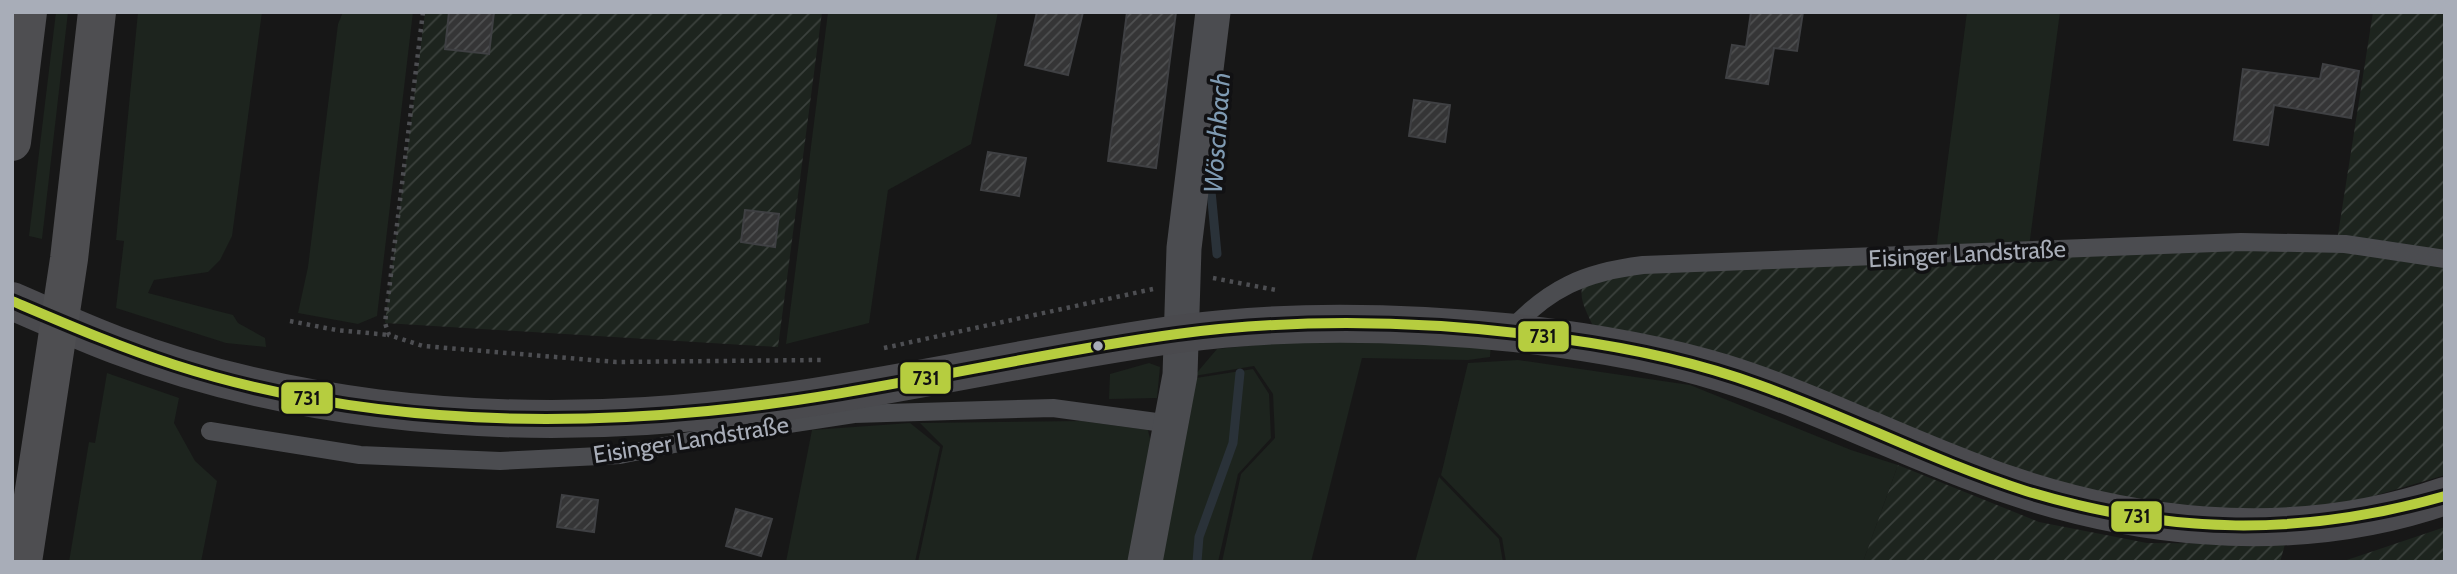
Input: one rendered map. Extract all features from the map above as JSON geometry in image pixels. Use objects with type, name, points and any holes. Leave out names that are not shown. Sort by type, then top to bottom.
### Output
[{"type":"highway","points":[[12,142],[28,12]]},
{"type":"highway","points":[[23,562],[69,259],[97,12]]},
{"type":"main road","name":"Eisinger Landstraße","points":[[12,301],[115,345],[261,387],[387,408],[532,418],[644,416],[783,400],[1182,334],[1329,325],[1431,327],[1508,333],[1575,340],[1639,352],[1725,374],[1984,476],[2072,505],[2171,524],[2260,528],[2341,522],[2445,496]]},
{"type":"street","points":[[1145,562],[1180,375],[1184,248],[1213,12]]},
{"type":"lane","name":"Eisinger Landstraße","points":[[1508,333],[1544,299],[1579,278],[1603,270],[1643,265],[2253,242],[2345,244],[2445,259]]},
{"type":"lane","name":"Eisinger Landstraße","points":[[210,431],[360,455],[500,461],[620,455],[724,433],[867,413],[1053,408],[1171,425]]},
{"type":"path","points":[[389,335],[385,323],[423,12]]},
{"type":"path","points":[[876,350],[1183,282]]},
{"type":"path","points":[[290,321],[365,334],[389,335],[423,346],[616,362],[824,360],[819,366]]},
{"type":"shaded area","points":[[56,12],[68,12],[42,239],[29,236]]},
{"type":"shaded area","points":[[138,12],[262,12],[232,236],[220,260],[208,272],[154,280],[148,293],[233,315],[238,323],[265,338],[266,347],[226,343],[116,308],[124,241],[116,240]]},
{"type":"shaded area","points":[[343,12],[413,12],[377,316],[358,324],[298,313],[308,267],[338,24]]},
{"type":"shaded area","points":[[425,12],[822,12],[778,347],[385,323]]},
{"type":"shaded area","points":[[828,12],[998,12],[971,144],[888,190],[869,323],[786,344]]},
{"type":"shaded area","points":[[1967,12],[2060,12],[2029,247],[1936,250]]},
{"type":"shaded area","points":[[2373,12],[2445,12],[2445,475],[2340,506],[2267,513],[2179,509],[2070,490],[1593,326],[1584,305],[1583,284],[1603,272],[2336,247]]},
{"type":"shaded area","points":[[1337,337],[1491,343],[1490,357],[1468,360],[1362,358],[1311,562],[1222,562],[1241,474],[1275,438],[1273,394],[1254,366],[1194,376],[1217,349]]},
{"type":"shaded area","points":[[1518,360],[1690,385],[1851,450],[1898,465],[1863,562],[1506,562],[1502,538],[1441,475],[1468,363]]},
{"type":"shaded area","points":[[1149,363],[1160,367],[1157,398],[1109,399],[1110,374]]},
{"type":"shaded area","points":[[1253,369],[1269,394],[1271,438],[1238,474],[1218,562],[1160,562],[1196,378]]},
{"type":"shaded area","points":[[107,373],[179,398],[174,423],[195,461],[217,481],[201,562],[69,562],[89,442],[95,443]]},
{"type":"shaded area","points":[[1082,421],[1148,430],[1153,452],[1132,562],[918,562],[943,446],[920,423]]},
{"type":"shaded area","points":[[910,423],[940,447],[915,562],[786,562],[812,430]]},
{"type":"shaded area","points":[[1898,465],[2039,522],[2147,543],[2285,544],[2280,562],[1863,562]]},
{"type":"shaded area","points":[[1439,477],[1499,539],[1503,562],[1415,562]]},
{"type":"shaded area","points":[[2445,527],[2445,562],[2341,562]]},
{"type":"building","points":[[449,12],[494,12],[489,54],[445,49]]},
{"type":"building","points":[[1037,12],[1083,12],[1068,75],[1025,65]]},
{"type":"building","points":[[1127,12],[1176,12],[1156,168],[1108,161]]},
{"type":"building","points":[[1751,12],[1803,12],[1797,51],[1774,48],[1768,84],[1726,78],[1732,45],[1746,47]]},
{"type":"building","points":[[2323,64],[2359,71],[2351,118],[2274,105],[2268,145],[2234,140],[2243,69],[2320,79]]},
{"type":"building","points":[[1414,100],[1450,105],[1445,142],[1409,136]]},
{"type":"building","points":[[988,152],[1026,158],[1019,196],[981,190]]},
{"type":"building","points":[[745,210],[779,214],[775,247],[741,242]]},
{"type":"building","points":[[562,495],[598,500],[594,532],[557,527]]},
{"type":"building","points":[[736,509],[772,519],[761,556],[726,546]]},
{"type":"waterway","name":"Wöschbach","points":[[1209,170],[1217,254]]},
{"type":"waterway","name":"Wöschbach","points":[[1197,562],[1199,537],[1233,443],[1240,373]]},
{"type":"transit line","name":"731","points":[[12,301],[134,351],[240,383],[306,398],[372,408],[507,418],[641,416],[767,404],[884,386],[1118,343],[1225,329],[1322,323],[1468,328],[1613,347],[1711,369],[1793,398],[1925,453],[2026,491],[2080,506],[2132,516],[2184,523],[2287,524],[2339,519],[2445,496]]}]
